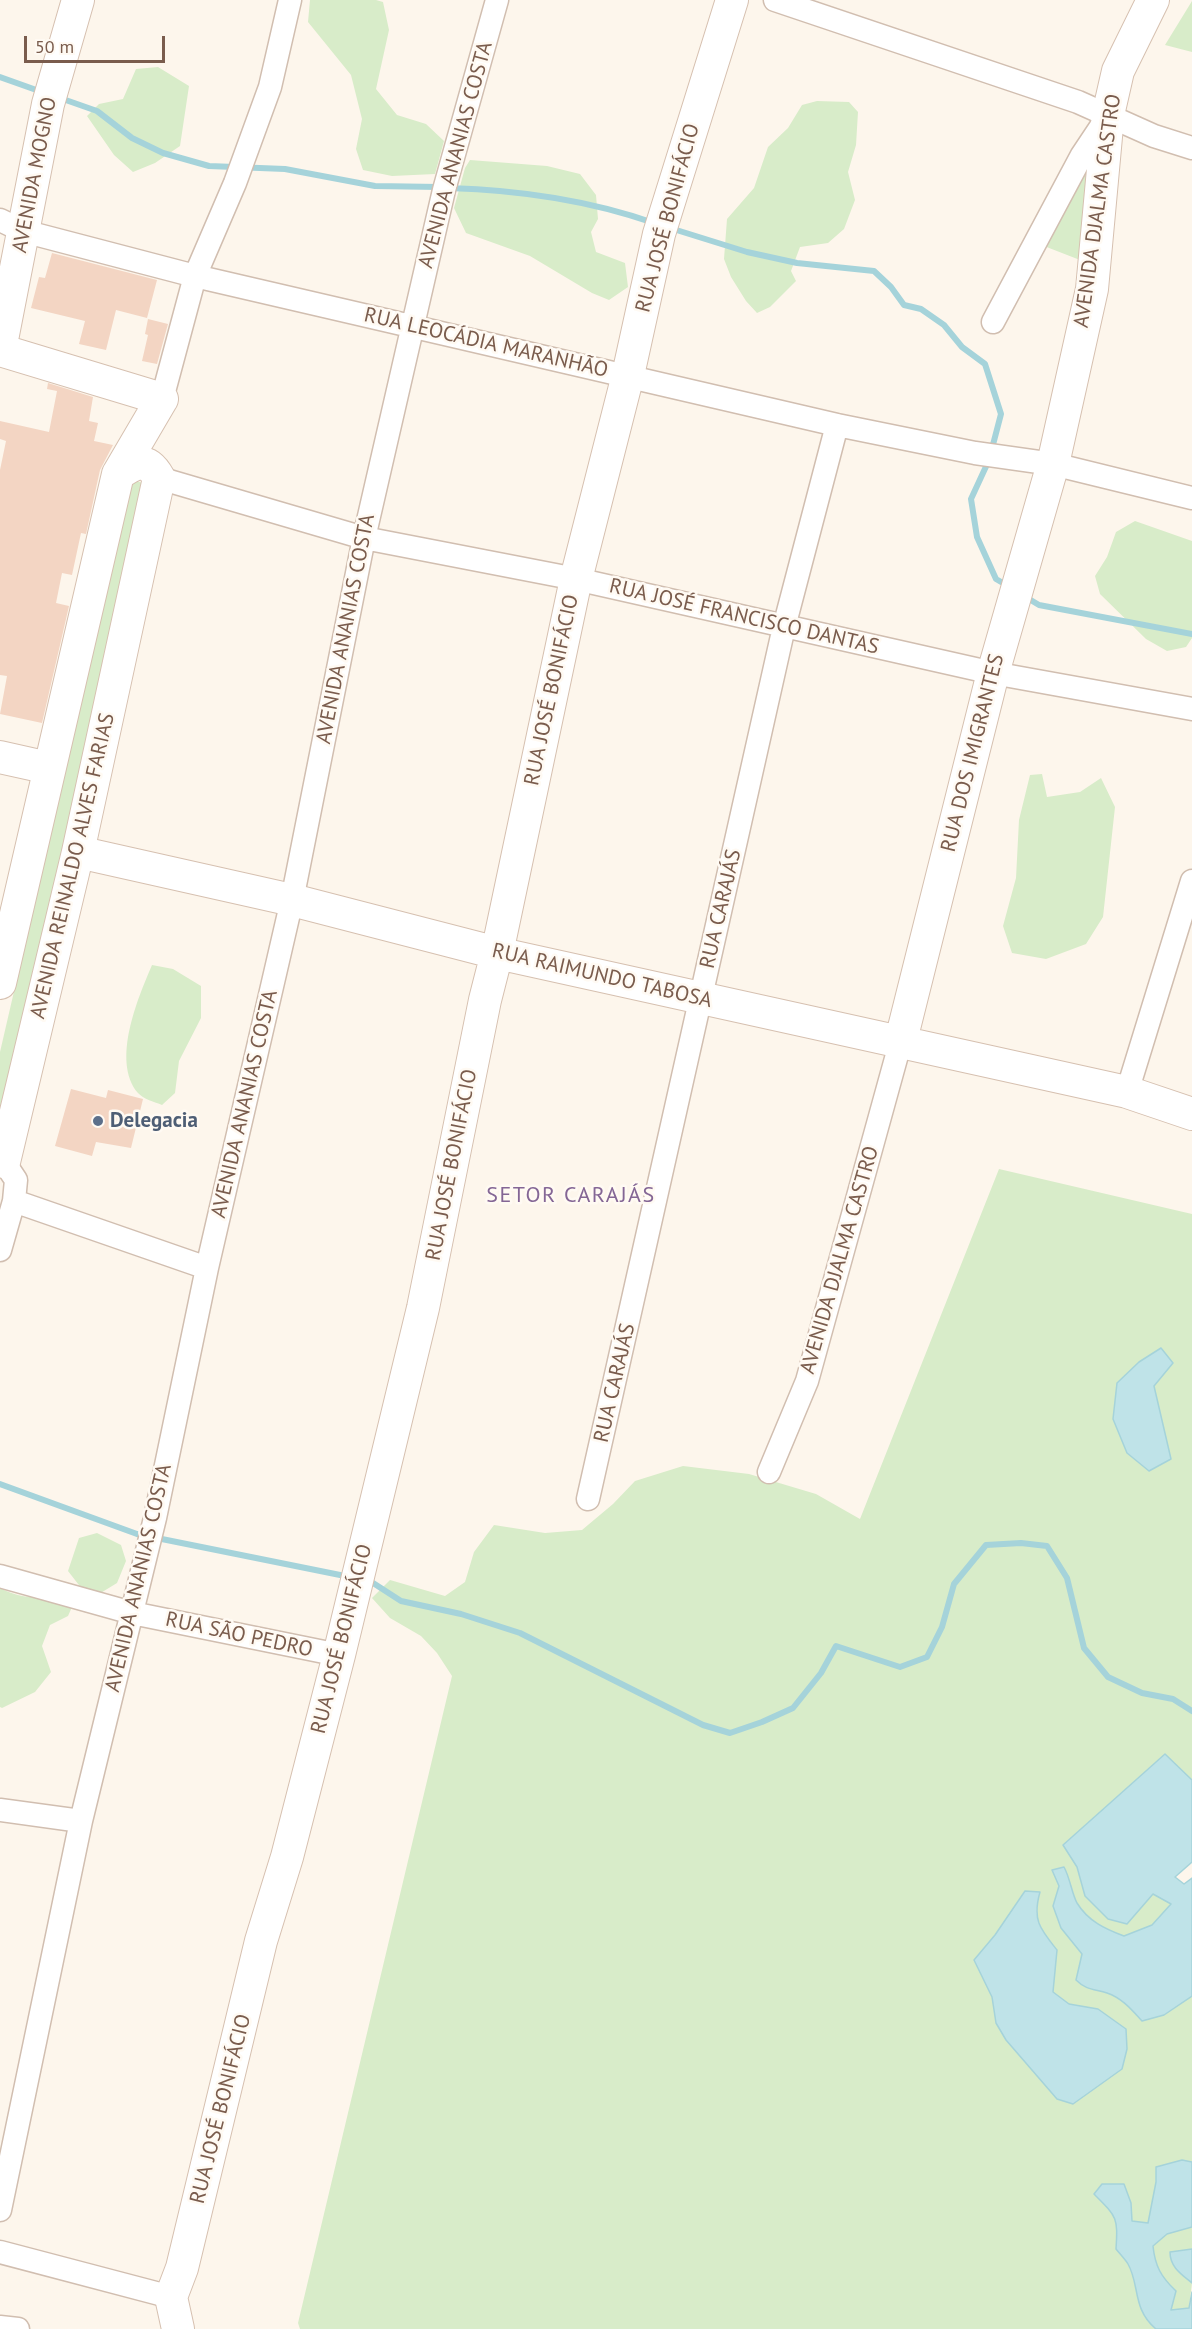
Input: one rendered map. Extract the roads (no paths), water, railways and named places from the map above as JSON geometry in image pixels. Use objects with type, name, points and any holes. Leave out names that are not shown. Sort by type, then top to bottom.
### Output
[{"type":"street","name":"AVENIDA MOGNO","points":[[0,351],[12,226],[78,0]]},
{"type":"street","name":"AVENIDA REINALDO ALVES FARIAS","points":[[0,1250],[14,1201],[16,1180],[2,1161],[78,852],[159,478],[158,444],[162,399],[195,276],[235,183],[270,87],[290,0]]},
{"type":"street","name":"AVENIDA ANANIAS COSTA","points":[[0,2210],[81,1821],[155,1518],[207,1268],[292,900],[364,538],[444,190],[497,0]]},
{"type":"street","name":"RUA JOSÉ BONIFÁCIO","points":[[171,2297],[183,2268],[261,1941],[287,1857],[339,1655],[423,1308],[485,1000],[576,579],[662,225],[732,0]]},
{"type":"street","points":[[775,0],[1067,98],[1154,136],[1192,148]]},
{"type":"street","name":"AVENIDA DJALMA CASTRO","points":[[1053,464],[1092,289],[1108,115],[1118,71],[1153,0]]},
{"type":"street","points":[[993,322],[1082,155],[1108,115]]},
{"type":"street","name":"RUA LEOCÁDIA MARANHÃO","points":[[12,226],[195,276],[837,425],[986,455],[1053,464],[1192,498]]},
{"type":"street","points":[[0,351],[162,399]]},
{"type":"street","name":"AVENIDA REINALDO ALVES FARIAS","points":[[0,983],[118,474],[162,399]]},
{"type":"street","name":"RUA CARAJÁS","points":[[588,1499],[784,627],[837,425]]},
{"type":"street","points":[[118,474],[143,462],[153,467],[159,478]]},
{"type":"street","name":"RUA DOS IMIGRANTES","points":[[900,1044],[993,673],[1053,464]]},
{"type":"street","name":"RUA JOSÉ FRANCISCO DANTAS","points":[[159,478],[364,538],[576,579],[993,673],[1192,709]]},
{"type":"street","points":[[0,757],[49,768]]},
{"type":"street","name":"RUA RAIMUNDO TABOSA","points":[[78,852],[292,900],[497,953],[900,1044],[1127,1092],[1192,1114]]},
{"type":"street","points":[[1127,1092],[1192,881]]},
{"type":"street","name":"AVENIDA DJALMA CASTRO","points":[[769,1472],[807,1381],[900,1044]]},
{"type":"street","points":[[14,1201],[207,1268]]},
{"type":"street","name":"RUA SÃO PEDRO","points":[[0,1576],[132,1613],[339,1655]]},
{"type":"street","points":[[0,1810],[81,1821]]},
{"type":"street","points":[[0,2252],[171,2297],[178,2329]]},
{"type":"street","points":[[0,2327],[18,2329]]},
{"type":"water","points":[[1161,1348],[1173,1363],[1154,1386],[1171,1459],[1149,1471],[1127,1453],[1113,1419],[1117,1383],[1139,1362]]},
{"type":"water","points":[[1165,1754],[1192,1780],[1192,1862],[1175,1877],[1184,1884],[1192,1878],[1192,1996],[1164,2015],[1142,2021],[1117,1998],[1087,1987],[1076,1980],[1082,1954],[1061,1928],[1053,1906],[1059,1886],[1052,1870],[1064,1867],[1081,1909],[1092,1920],[1104,1927],[1124,1936],[1152,1925],[1171,1904],[1153,1894],[1127,1924],[1108,1919],[1085,1896],[1077,1867],[1063,1845]]},
{"type":"water","points":[[1025,1891],[1040,1892],[1037,1910],[1039,1924],[1057,1950],[1053,1992],[1069,2004],[1098,2009],[1126,2029],[1127,2049],[1122,2069],[1073,2104],[1057,2099],[1006,2040],[996,2023],[992,1997],[974,1960],[995,1935]]},
{"type":"water","points":[[1182,2160],[1192,2162],[1192,2227],[1167,2234],[1153,2246],[1155,2260],[1160,2271],[1176,2291],[1171,2310],[1189,2308],[1192,2292],[1192,2329],[1156,2329],[1143,2313],[1132,2272],[1116,2249],[1117,2230],[1112,2213],[1094,2194],[1102,2184],[1124,2184],[1131,2203],[1132,2221],[1148,2223],[1156,2182],[1156,2167]]},
{"type":"water","points":[[1192,2249],[1192,2283],[1174,2266],[1170,2252]]},
{"type":"waterway","points":[[0,77],[42,92]]},
{"type":"waterway","points":[[60,98],[97,111],[132,138],[163,153],[209,166],[285,169],[375,186],[439,187]]},
{"type":"waterway","points":[[449,188],[502,191],[579,202],[654,223]]},
{"type":"waterway","points":[[670,228],[747,252],[797,263],[874,271],[891,287],[904,305],[921,309],[944,325],[962,347],[985,364],[1001,414],[989,460],[971,499],[977,537],[996,579],[1008,586]]},
{"type":"waterway","points":[[1024,596],[1039,605],[1192,634]]},
{"type":"waterway","points":[[0,1484],[137,1534],[350,1577]]},
{"type":"waterway","points":[[365,1580],[401,1601],[461,1614],[520,1633],[703,1725],[730,1733],[793,1708],[821,1673],[836,1646],[900,1667],[927,1657],[942,1627],[954,1584],[986,1545],[1021,1543],[1047,1546],[1067,1578],[1084,1648],[1108,1677],[1142,1693],[1173,1699],[1192,1711]]},
{"type":"place","name":"Delegacia","points":[[98,1121]]},
{"type":"district","name":"SETOR CARAJÁS","points":[[571,1196]]}]
